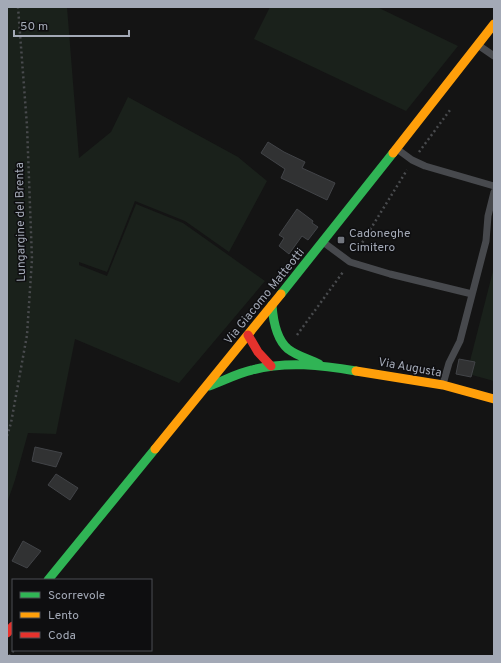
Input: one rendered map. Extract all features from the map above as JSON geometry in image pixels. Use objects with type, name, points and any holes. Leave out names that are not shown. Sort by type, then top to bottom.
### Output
[{"type":"main road","name":"Via Giacomo Matteotti","points":[[49,579],[324,242],[494,24]]},
{"type":"main road","points":[[272,305],[274,319],[282,343]]},
{"type":"main road","points":[[248,335],[252,345],[260,356],[271,366]]},
{"type":"main road","name":"Via Augusta","points":[[248,335],[263,337],[282,343],[288,349],[320,365]]},
{"type":"main road","name":"Via Augusta","points":[[206,387],[251,370],[271,366],[320,365],[443,385],[494,399]]},
{"type":"lane","points":[[478,45],[494,56]]},
{"type":"lane","points":[[397,148],[412,160],[425,166],[494,186]]},
{"type":"lane","points":[[443,385],[449,363],[460,341],[486,241],[488,216],[494,192]]},
{"type":"lane","points":[[324,242],[350,262],[390,274],[472,294]]},
{"type":"path","name":"Lungargine del Brenta","points":[[7,436],[11,423],[27,335],[32,259],[27,126],[18,7]]},
{"type":"path","points":[[357,251],[412,160],[450,110]]},
{"type":"path","points":[[294,340],[343,272]]},
{"type":"shaded area","points":[[7,7],[67,7],[79,158],[111,132],[128,97],[238,157],[267,181],[229,252],[185,221],[135,201],[107,272],[79,262],[79,265],[107,276],[136,204],[183,223],[265,281],[179,383],[75,339],[56,434],[28,433],[7,503]]},
{"type":"shaded area","points":[[270,7],[377,7],[458,46],[406,111],[254,39]]},
{"type":"shaded area","points":[[494,267],[494,381],[472,375],[471,377],[456,374],[459,359],[470,361]]},
{"type":"building","points":[[268,142],[305,162],[302,168],[335,183],[327,200],[281,178],[285,169],[261,153]]},
{"type":"building","points":[[297,209],[313,221],[312,223],[318,227],[308,240],[302,236],[289,254],[279,246],[284,238],[279,235]]},
{"type":"building","points":[[459,359],[475,362],[471,377],[456,374]]},
{"type":"building","points":[[35,447],[62,453],[56,467],[32,461]]},
{"type":"building","points":[[56,474],[78,488],[70,500],[48,485]]},
{"type":"building","points":[[23,541],[41,551],[27,568],[12,561]]},
{"type":"traffic: fast","points":[[281,294],[393,153]]},
{"type":"traffic: fast","points":[[272,305],[276,328],[284,345],[295,354],[319,364]]},
{"type":"traffic: fast","points":[[209,386],[247,371],[265,367],[304,365],[356,371]]},
{"type":"traffic: fast","points":[[49,579],[155,449]]},
{"type":"traffic: slow","points":[[393,153],[494,24]]},
{"type":"traffic: slow","points":[[155,449],[281,294]]},
{"type":"traffic: slow","points":[[356,371],[443,385],[494,399]]},
{"type":"traffic: jam","points":[[248,335],[258,352],[271,366]]},
{"type":"traffic: jam","points":[[7,633],[12,627]]},
{"type":"place","name":"Cadoneghe Cimitero","points":[[341,240]]}]
